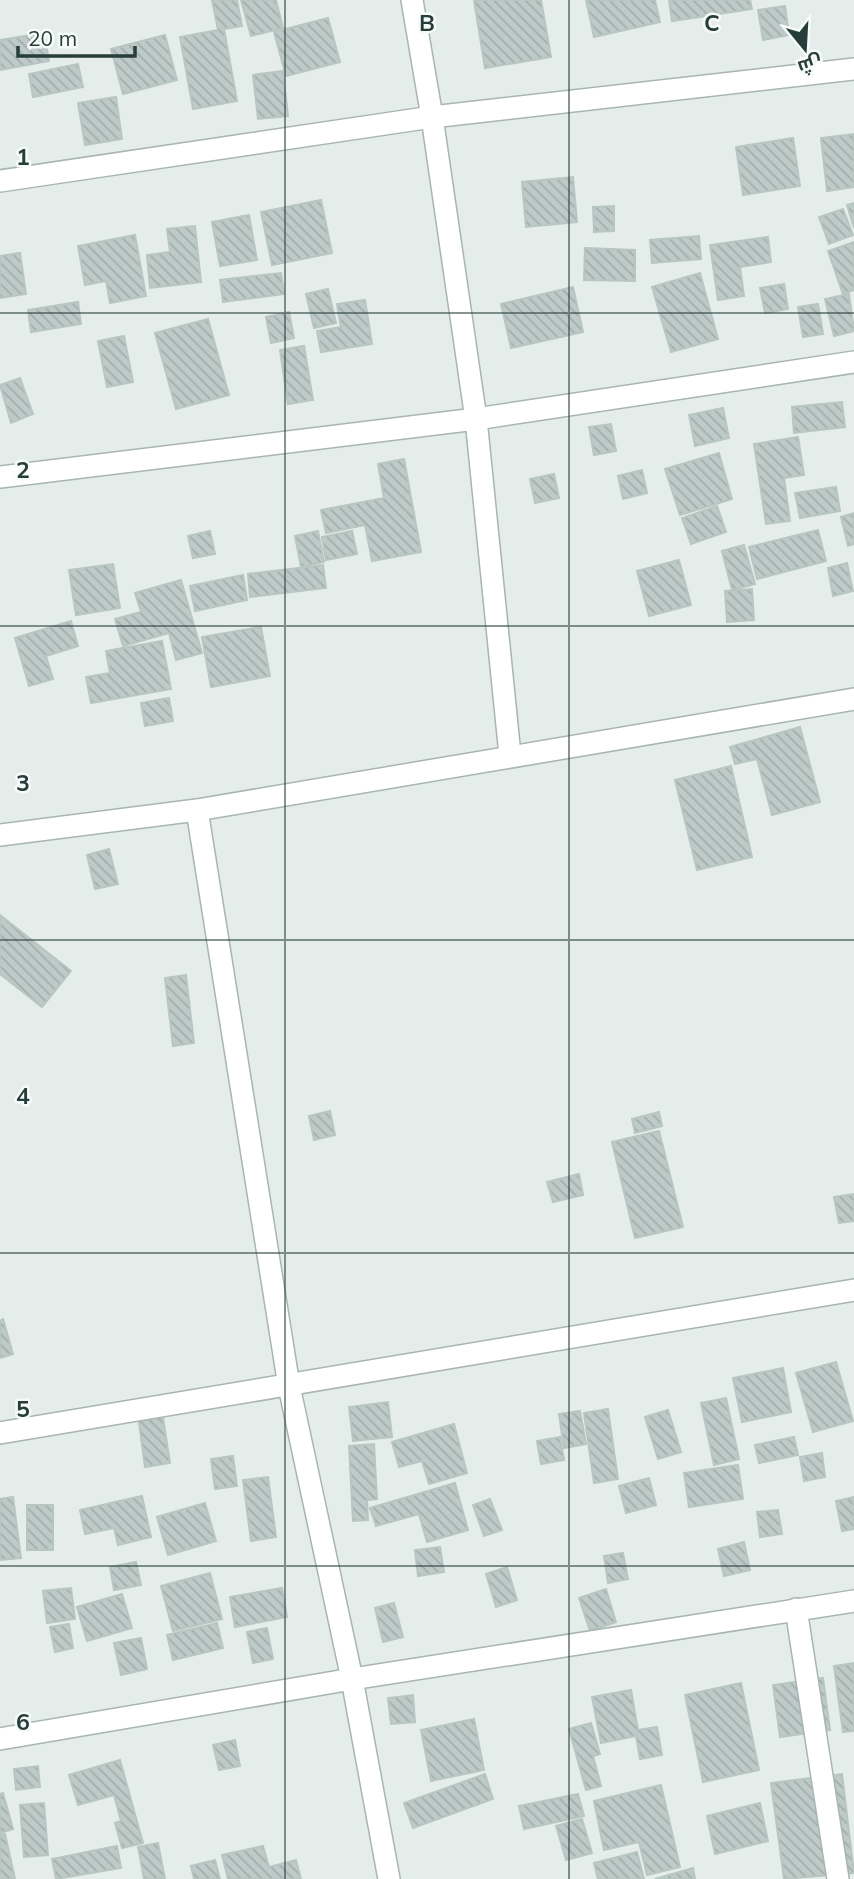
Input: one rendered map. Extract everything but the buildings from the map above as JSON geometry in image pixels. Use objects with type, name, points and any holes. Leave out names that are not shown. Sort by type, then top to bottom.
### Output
[{"type":"street","points":[[412,0],[432,117],[476,419],[510,755]]},
{"type":"street","points":[[0,181],[432,117],[854,69]]},
{"type":"street","points":[[0,477],[476,419],[854,362]]},
{"type":"street","points":[[0,835],[197,810],[854,699]]},
{"type":"street","points":[[197,810],[289,1386],[352,1679],[389,1879]]},
{"type":"street","points":[[0,1433],[854,1290]]},
{"type":"street","points":[[0,1739],[352,1679],[854,1601]]},
{"type":"street","points":[[796,1609],[838,1879]]}]
